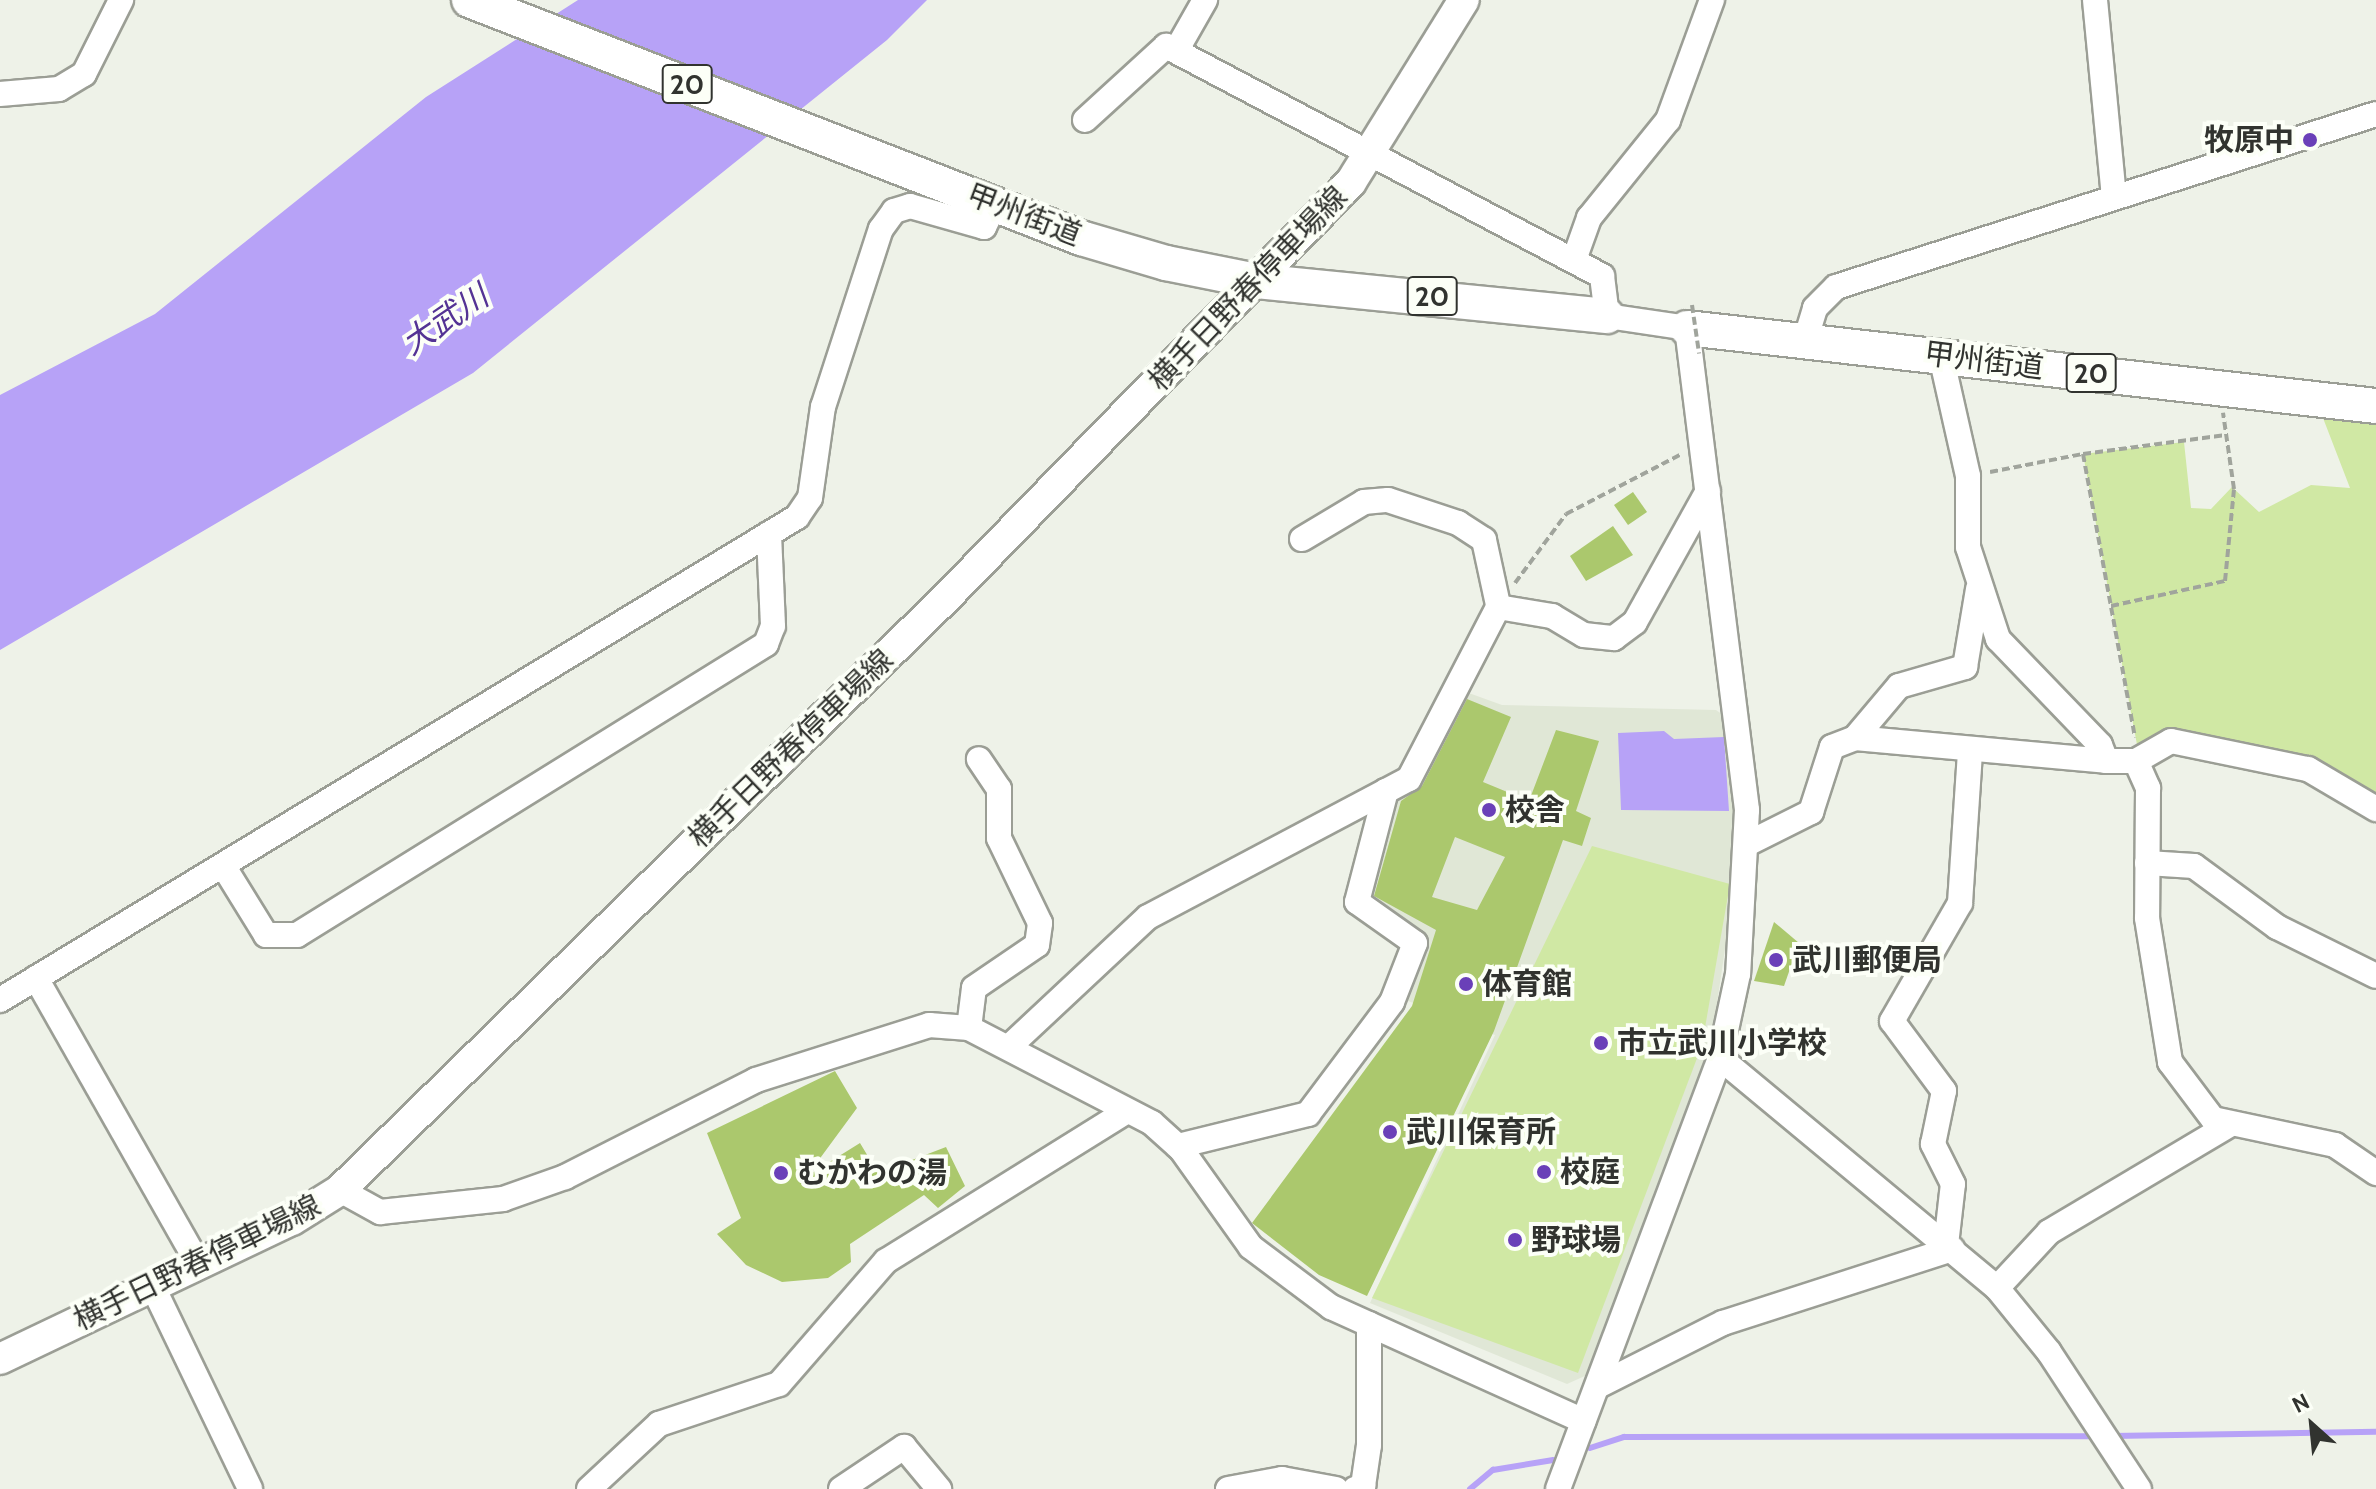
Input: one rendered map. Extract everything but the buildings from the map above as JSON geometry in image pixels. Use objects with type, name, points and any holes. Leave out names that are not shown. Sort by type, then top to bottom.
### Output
[{"type":"highway","name":"甲州街道","points":[[469,0],[1095,242],[1256,281],[1607,316]]},
{"type":"highway","name":"甲州街道","points":[[1693,329],[1806,338],[2376,406]]},
{"type":"main road","name":"横手日野春停車場線","points":[[0,1359],[199,1265],[340,1190],[947,597],[1256,281],[1374,155],[1464,0]]},
{"type":"street","points":[[0,94],[59,89],[84,74],[121,0]]},
{"type":"street","points":[[1176,51],[1205,0]]},
{"type":"street","points":[[1574,260],[1589,218],[1668,120],[1712,0]]},
{"type":"street","points":[[2095,0],[2114,197]]},
{"type":"street","points":[[1085,120],[1166,46],[1602,276],[1607,316],[1693,329],[1700,445],[1708,491],[1747,844],[1738,974],[1720,1058],[1600,1385],[1558,1489]]},
{"type":"street","points":[[1806,338],[1815,308],[1836,287],[2376,114]]},
{"type":"street","points":[[0,1000],[797,517],[810,498],[823,407],[881,229],[894,211],[910,206],[984,227],[995,204]]},
{"type":"street","points":[[1941,356],[1968,476],[1968,547],[1998,639],[2100,745],[2106,761]]},
{"type":"street","points":[[1011,1045],[1148,917],[1409,779],[1498,607],[1614,638],[1635,622],[1708,491]]},
{"type":"street","points":[[1302,539],[1364,502],[1388,500],[1458,523],[1484,540],[1498,605]]},
{"type":"street","points":[[224,867],[266,935],[297,935],[766,644],[773,626],[769,534]]},
{"type":"street","points":[[1747,844],[1811,812],[1832,747],[1855,738],[1899,686],[1965,667],[1979,583]]},
{"type":"street","points":[[1855,738],[1970,754],[2106,761],[2136,761],[2171,741],[2308,769],[2376,809]]},
{"type":"street","points":[[1949,1247],[1953,1184],[1933,1144],[1944,1091],[1892,1021],[1960,903],[1970,754]]},
{"type":"street","points":[[969,1028],[974,988],[1037,945],[1040,923],[999,838],[999,789],[979,759]]},
{"type":"street","points":[[2136,761],[2148,788],[2147,918],[2170,1062],[2213,1119],[2229,1125],[2335,1145],[2376,1173]]},
{"type":"street","points":[[1178,1146],[1308,1114],[1392,1002],[1415,943],[1357,902],[1386,791]]},
{"type":"street","points":[[2147,863],[2194,866],[2277,927],[2376,976]]},
{"type":"street","points":[[36,978],[199,1265]]},
{"type":"street","points":[[340,1190],[380,1212],[503,1199],[565,1177],[756,1080],[929,1025],[969,1028],[1011,1045],[1124,1113],[1152,1123],[1178,1146],[1251,1247],[1331,1307],[1584,1421]]},
{"type":"street","points":[[1720,1058],[1997,1288],[2096,1423],[2139,1489]]},
{"type":"street","points":[[589,1489],[659,1424],[779,1384],[886,1261],[1124,1113]]},
{"type":"street","points":[[1997,1288],[2049,1232],[2229,1125]]},
{"type":"street","points":[[1600,1385],[1723,1323],[1949,1247]]},
{"type":"street","points":[[153,1287],[250,1489]]},
{"type":"street","points":[[1355,1489],[1363,1486],[1369,1445],[1369,1324]]},
{"type":"street","points":[[841,1489],[904,1447],[939,1489]]},
{"type":"street","points":[[1228,1489],[1282,1479],[1336,1489]]},
{"type":"path","points":[[2111,606],[2225,581],[2234,489],[2217,388]]},
{"type":"path","points":[[1968,476],[2083,454],[2226,435]]},
{"type":"path","points":[[1498,605],[1566,514],[1630,488],[1700,445]]},
{"type":"path","points":[[2083,454],[2136,761]]},
{"type":"shaded area","name":"市立武川小学校","points":[[1466,692],[1502,705],[1716,710],[1723,715],[1738,810],[1735,881],[1710,1051],[1587,1375],[1567,1384],[1370,1303],[1495,1035],[1403,999],[1427,944],[1366,907],[1389,796]]},
{"type":"green space","points":[[2323,418],[2376,423],[2376,800],[2313,763],[2138,750],[2083,454],[2184,442],[2191,508],[2211,509],[2232,487],[2259,512],[2311,485],[2350,488]]},
{"type":"green space","name":"校庭","points":[[1592,846],[1730,884],[1702,1045],[1578,1373],[1372,1298]]},
{"type":"water","name":"大武川","points":[[578,0],[927,0],[887,40],[473,373],[0,650],[0,395],[155,314],[426,97]]},
{"type":"water","points":[[1664,731],[1674,739],[1724,737],[1729,811],[1621,810],[1618,733]]},
{"type":"waterway","points":[[2112,1436],[2376,1432]]},
{"type":"waterway","points":[[1590,1448],[1624,1437],[2097,1436]]},
{"type":"waterway","points":[[1470,1489],[1493,1470],[1553,1460]]},
{"type":"place","name":"牧原中","points":[[2310,140]]},
{"type":"place","name":"校舎","points":[[1489,810]]},
{"type":"place","name":"武川郵便局","points":[[1776,960]]},
{"type":"place","name":"体育館","points":[[1466,984]]},
{"type":"place","name":"市立武川小学校","points":[[1601,1043]]},
{"type":"place","name":"武川保育所","points":[[1390,1132]]},
{"type":"place","name":"校庭","points":[[1544,1172]]},
{"type":"place","name":"むかわの湯","points":[[781,1173]]},
{"type":"place","name":"野球場","points":[[1515,1240]]}]
